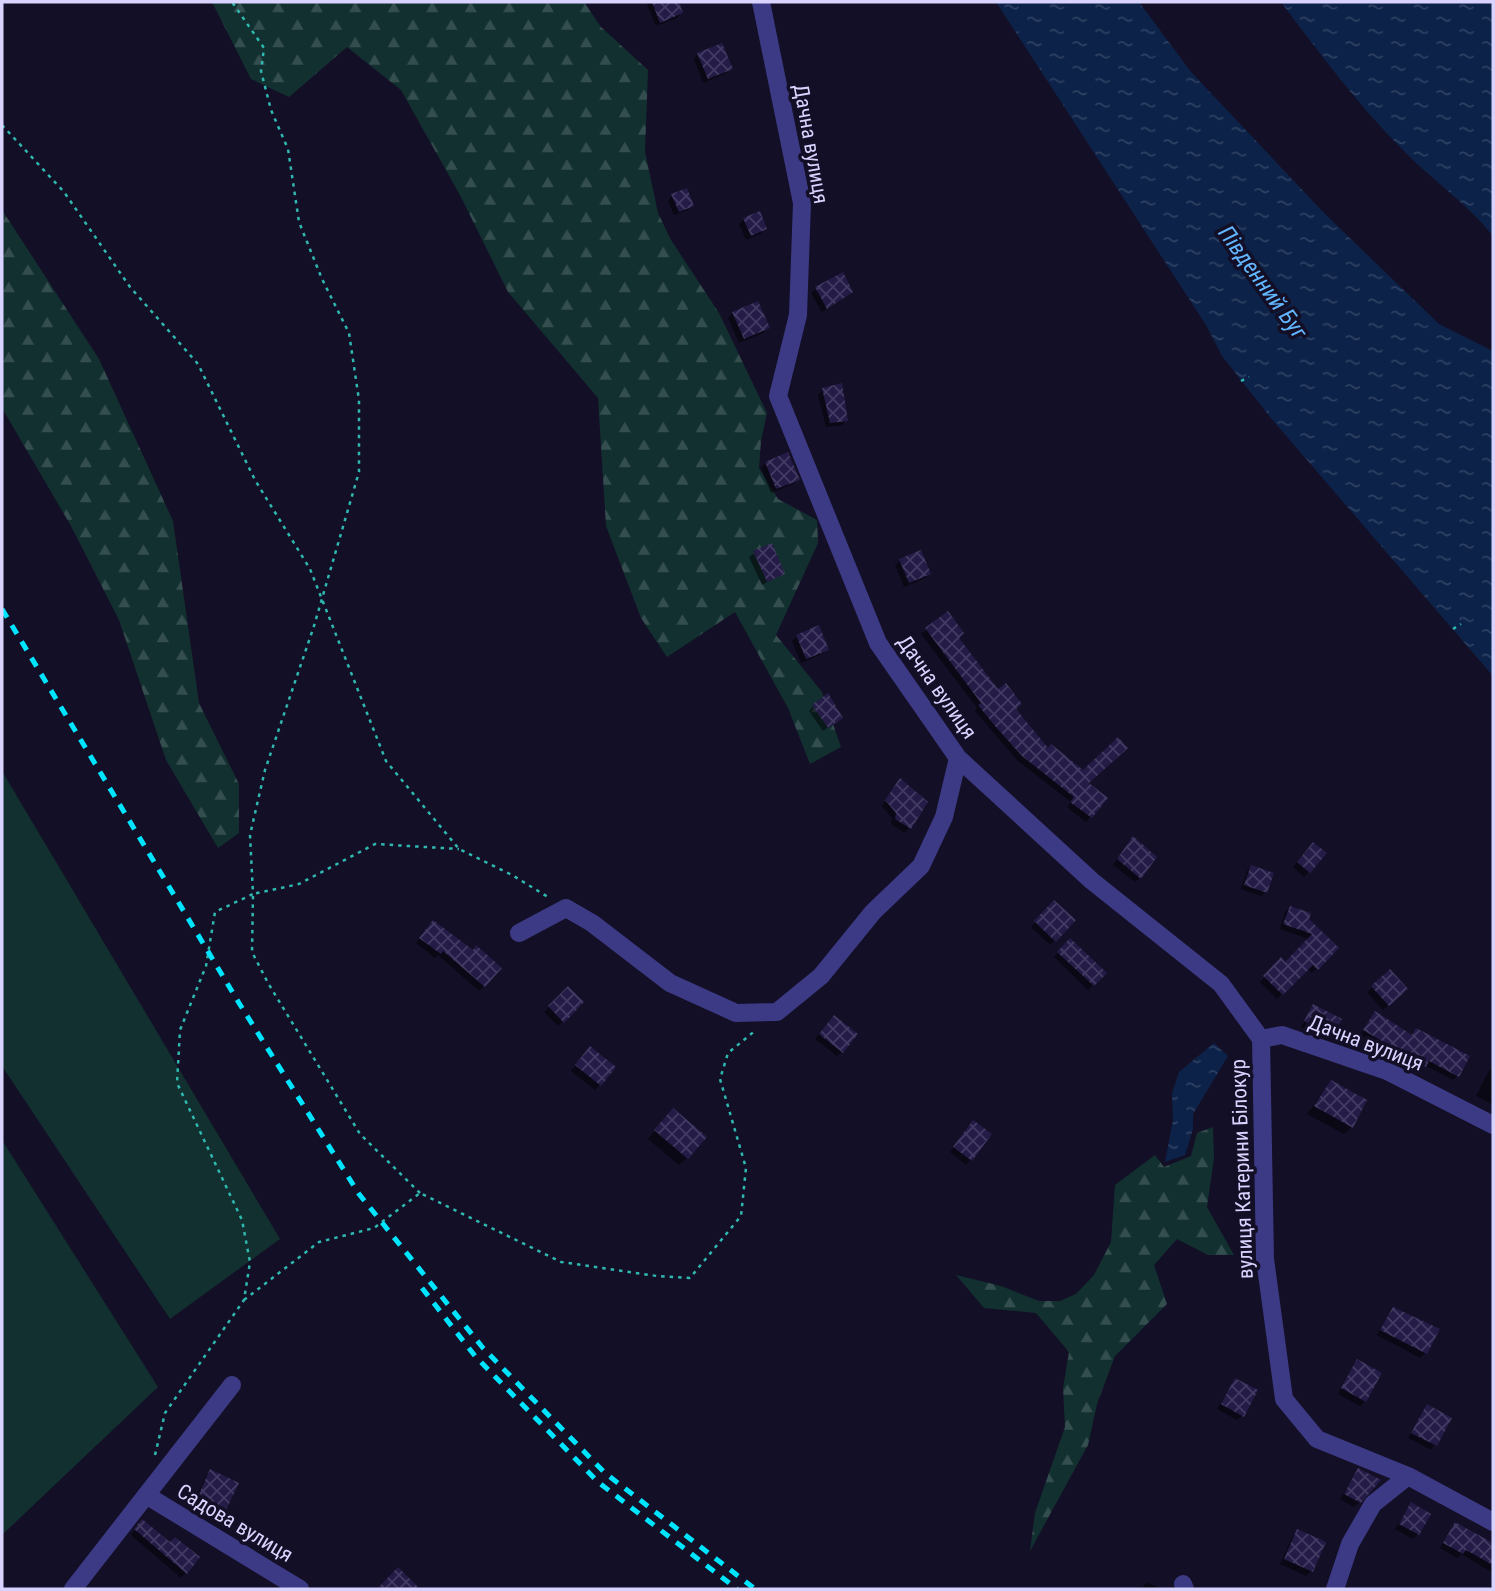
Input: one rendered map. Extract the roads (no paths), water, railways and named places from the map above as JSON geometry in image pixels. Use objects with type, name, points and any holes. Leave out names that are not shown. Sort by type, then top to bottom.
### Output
[{"type":"street","name":"Дачна вулиця","points":[[761,2],[802,203],[798,315],[778,396],[878,643],[958,758],[1092,881],[1221,984],[1261,1039],[1282,1035],[1387,1071],[1493,1125]]},
{"type":"street","points":[[519,933],[566,908],[592,923],[670,984],[736,1013],[777,1013],[821,976],[873,912],[921,866],[944,817],[958,758]]},
{"type":"street","name":"вулиця Катерини Білокур","points":[[1261,1039],[1265,1259],[1284,1399],[1317,1439],[1408,1476],[1493,1522]]},
{"type":"street","name":"Садова вулиця","points":[[73,1589],[232,1385]]},
{"type":"street","points":[[1335,1589],[1350,1544],[1373,1504],[1408,1476]]},
{"type":"street","name":"Садова вулиця","points":[[146,1496],[300,1589]]},
{"type":"water","name":"Південний Буг","points":[[996,2],[1139,2],[1191,72],[1326,215],[1439,324],[1493,351],[1493,676],[1270,417],[1222,356],[1206,325]]},
{"type":"water","points":[[1281,2],[1493,2],[1493,236],[1371,116]]},
{"type":"water","points":[[1214,1043],[1228,1056],[1193,1114],[1193,1129],[1185,1155],[1165,1162],[1173,1120],[1172,1093],[1179,1072]]},
{"type":"railway","points":[[2,609],[239,1003],[359,1194],[483,1348],[605,1473],[755,1589]]},
{"type":"railway","points":[[422,1288],[475,1356],[598,1482],[737,1589]]}]
